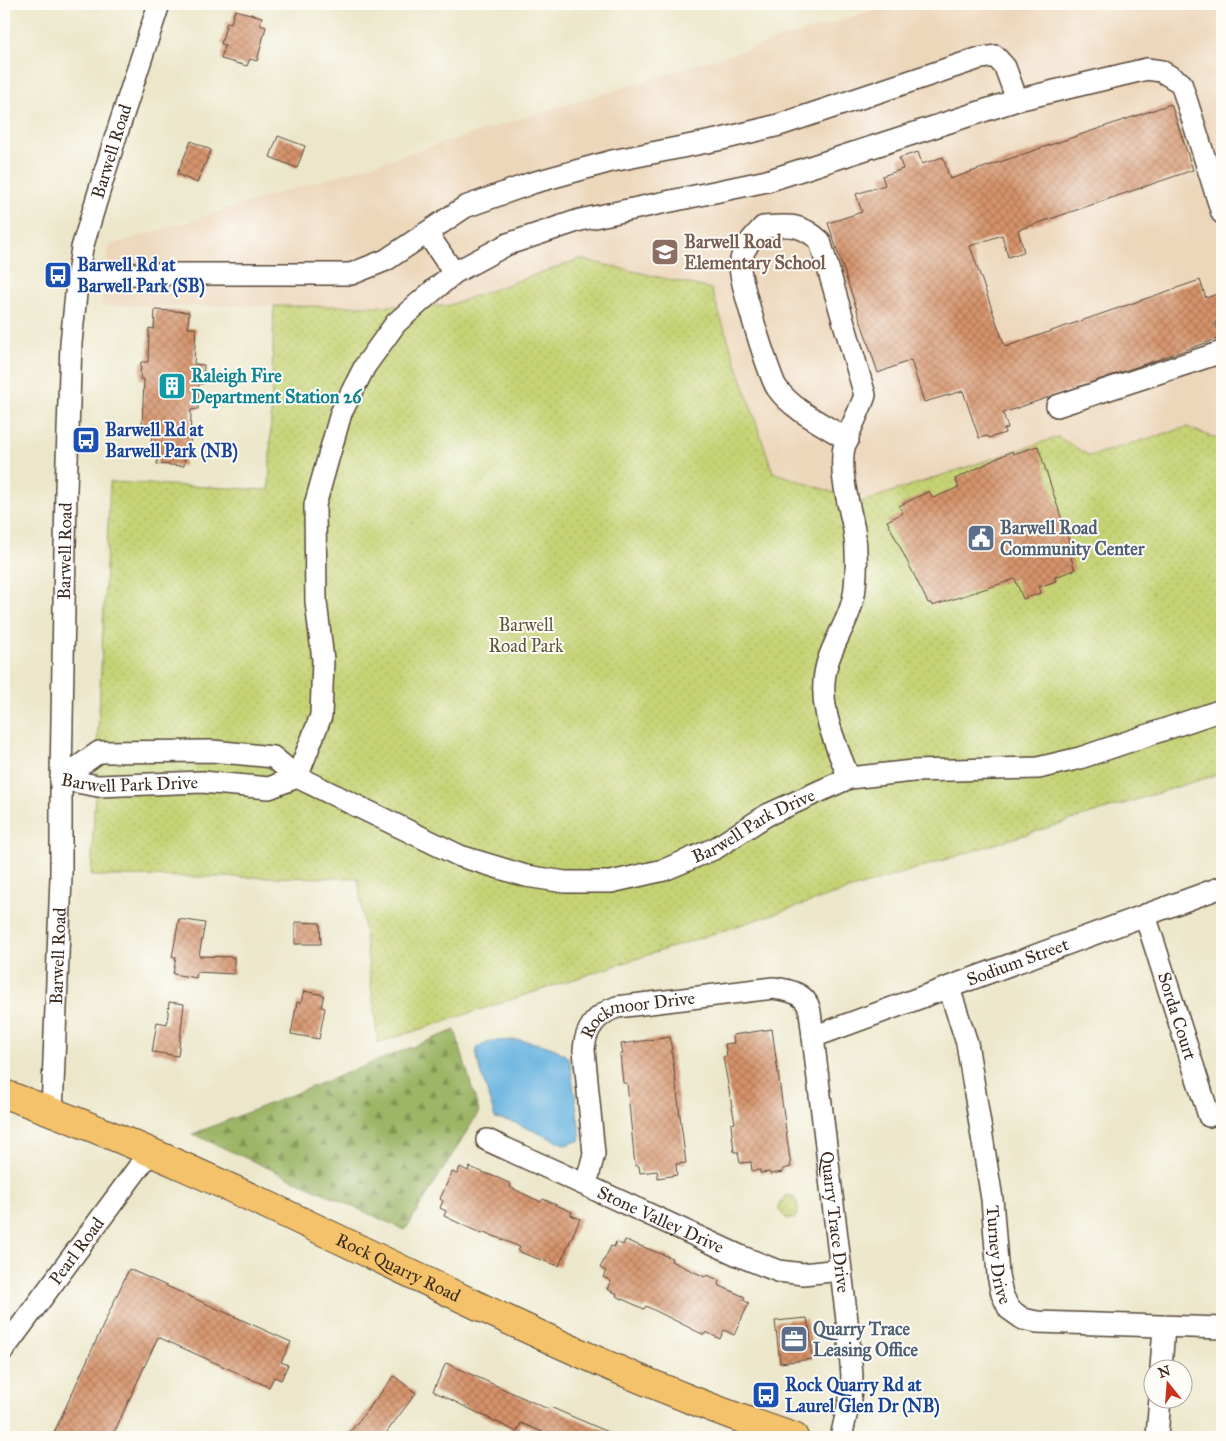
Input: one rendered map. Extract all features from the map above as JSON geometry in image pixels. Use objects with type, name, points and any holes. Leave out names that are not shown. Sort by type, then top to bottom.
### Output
[{"type":"main road","name":"Rock Quarry Road","points":[[4,1094],[150,1152],[297,1217],[559,1344],[727,1415],[794,1437]]},
{"type":"street","name":"Barwell Road","points":[[52,1112],[61,877],[61,778],[71,343],[78,274],[87,230],[159,4]]},
{"type":"street","points":[[78,274],[351,274],[386,260],[465,207],[532,183],[612,161],[722,139],[779,124],[977,59],[995,56],[1005,67],[1017,100]]},
{"type":"street","points":[[297,777],[321,716],[323,660],[316,602],[315,505],[342,413],[365,366],[396,323],[454,274],[508,244],[580,220],[767,181],[1017,100],[1148,69],[1170,75],[1181,83],[1222,214]]},
{"type":"street","points":[[848,440],[794,405],[776,388],[751,314],[739,266],[746,246],[763,227],[791,225],[809,230],[820,241],[865,395],[861,410],[843,452],[842,482],[854,529],[857,558],[855,592],[844,628],[828,661],[822,695],[829,728],[849,778]]},
{"type":"street","points":[[427,233],[454,274]]},
{"type":"street","points":[[1057,406],[1222,352]]},
{"type":"street","name":"Barwell Park Drive","points":[[61,778],[99,752],[212,751],[272,757],[297,777],[460,856],[526,876],[565,882],[611,882],[664,870],[716,848],[767,815],[849,778],[913,770],[1038,768],[1080,758],[1222,710]]},
{"type":"street","name":"Barwell Park Drive","points":[[61,778],[98,786],[202,782],[269,788],[297,777]]},
{"type":"street","name":"Sodium Street","points":[[813,1037],[1222,887]]},
{"type":"street","name":"Sorda Court","points":[[1145,915],[1209,1116]]},
{"type":"street","name":"Rockmoor Drive","points":[[586,1184],[594,1154],[584,1050],[585,1037],[602,1012],[616,1007],[773,988],[795,991],[809,1006]]},
{"type":"street","name":"Turney Drive","points":[[949,988],[968,1043],[992,1199],[998,1275],[1009,1309],[1022,1319],[1037,1322],[1222,1328]]},
{"type":"street","name":"Quarry Trace Drive","points":[[809,1006],[852,1376],[850,1400],[841,1437]]},
{"type":"street","name":"Stone Valley Drive","points":[[487,1140],[740,1256],[778,1271],[803,1274],[840,1270]]},
{"type":"street","name":"Pearl Road","points":[[4,1350],[150,1152]]},
{"type":"street","points":[[1162,1358],[1164,1326]]},
{"type":"street","points":[[1157,1437],[1159,1408]]},
{"type":"shaded area","name":"Barwell Road Elementary School","points":[[894,4],[1222,4],[1222,441],[1187,427],[1090,456],[1058,437],[861,502],[773,472],[711,289],[580,259],[447,306],[102,306],[108,246]]},
{"type":"green space","name":"Barwell Road Park","points":[[580,259],[711,289],[773,472],[861,502],[1058,437],[1090,456],[1187,427],[1222,441],[1222,773],[829,896],[378,1043],[358,878],[91,876],[110,482],[269,490],[274,306],[447,306]]},
{"type":"green space","points":[[455,1030],[479,1112],[405,1230],[193,1134]]},
{"type":"green space","points":[[786,1196],[793,1196],[797,1202],[798,1213],[794,1219],[787,1219],[779,1210],[779,1204]]},
{"type":"water","points":[[521,1040],[555,1049],[570,1061],[581,1140],[566,1145],[513,1122],[495,1118],[476,1055],[478,1047],[492,1041]]},
{"type":"building","points":[[235,10],[262,17],[260,25],[266,27],[257,61],[250,59],[247,66],[221,59],[225,45],[221,44],[227,22],[231,23]]},
{"type":"building","points":[[1171,104],[1193,170],[1018,230],[1024,252],[1008,257],[1002,235],[970,246],[1005,347],[1200,280],[1206,298],[1222,292],[1222,320],[1215,322],[1220,338],[1003,413],[1008,428],[1004,429],[1005,433],[989,438],[988,436],[979,438],[963,391],[924,402],[911,360],[878,373],[828,223],[862,212],[856,194],[885,185],[882,176],[903,169],[899,158],[918,152],[922,164],[943,157],[950,179]]},
{"type":"building","points":[[278,136],[305,146],[297,168],[270,157]]},
{"type":"building","points":[[191,141],[211,150],[197,183],[177,174]]},
{"type":"building","name":"Raleigh Fire Department Station 26","points":[[155,310],[189,312],[188,328],[196,328],[194,364],[204,365],[203,384],[199,384],[198,409],[191,410],[190,453],[185,453],[184,466],[157,464],[158,453],[151,452],[152,428],[142,427],[144,379],[140,379],[141,362],[148,362],[149,328],[154,329]]},
{"type":"building","name":"Barwell Road Community Center","points":[[1038,446],[1073,554],[1070,555],[1075,570],[1055,577],[1056,581],[1039,587],[1041,593],[1023,599],[1015,579],[932,606],[931,603],[928,603],[887,521],[903,513],[899,506],[929,491],[933,498],[959,487],[955,479],[1012,451],[1013,454]]},
{"type":"building","points":[[179,919],[205,923],[199,956],[234,957],[234,974],[197,972],[196,978],[173,974],[176,957],[172,957]]},
{"type":"building","points":[[295,922],[320,923],[321,944],[295,944]]},
{"type":"building","points":[[304,991],[324,995],[321,1007],[325,1008],[319,1039],[291,1034],[297,1002],[301,1003]]},
{"type":"building","points":[[169,1002],[184,1004],[178,1056],[152,1052],[157,1022],[167,1024]]},
{"type":"building","points":[[772,1029],[791,1167],[783,1169],[783,1172],[770,1174],[769,1172],[760,1173],[760,1170],[752,1171],[751,1162],[740,1163],[738,1152],[734,1152],[731,1124],[735,1123],[723,1057],[727,1056],[725,1044],[734,1043],[733,1035]]},
{"type":"building","points":[[670,1037],[686,1163],[676,1164],[677,1175],[658,1178],[657,1171],[640,1173],[639,1166],[635,1166],[627,1083],[623,1083],[620,1054],[623,1054],[621,1044]]},
{"type":"building","points":[[460,1167],[468,1171],[469,1167],[498,1178],[511,1184],[510,1187],[541,1202],[543,1199],[572,1212],[571,1215],[580,1219],[559,1266],[518,1251],[520,1247],[484,1232],[482,1234],[444,1216],[446,1211],[440,1208],[443,1201],[440,1199],[452,1172],[457,1174]]},
{"type":"building","points":[[625,1240],[672,1258],[671,1261],[705,1277],[707,1275],[719,1280],[718,1285],[745,1297],[743,1300],[749,1303],[734,1335],[724,1330],[720,1339],[706,1332],[704,1335],[646,1306],[644,1309],[616,1296],[617,1294],[607,1289],[611,1281],[603,1277],[606,1271],[600,1268],[611,1246],[614,1247],[616,1242],[623,1245]]},
{"type":"building","points":[[129,1269],[291,1342],[281,1362],[288,1365],[281,1380],[274,1377],[269,1387],[158,1337],[112,1437],[52,1437]]},
{"type":"building","name":"Quarry Trace Leasing Office","points":[[807,1318],[810,1329],[812,1359],[780,1363],[775,1321]]},
{"type":"building","points":[[446,1363],[548,1409],[550,1407],[620,1437],[554,1437],[521,1423],[517,1432],[433,1391]]},
{"type":"building","points":[[394,1376],[416,1393],[383,1437],[346,1437]]},
{"type":"place","name":"Barwell Road Elementary School","points":[[665,252]]},
{"type":"place","name":"Barwell Rd at Barwell Park (SB)","points":[[58,275]]},
{"type":"place","name":"Raleigh Fire Department Station 26","points":[[172,386]]},
{"type":"place","name":"Barwell Rd at Barwell Park (NB)","points":[[86,440]]},
{"type":"place","name":"Barwell Road Community Center","points":[[981,538]]},
{"type":"place","name":"Quarry Trace Leasing Office","points":[[794,1339]]},
{"type":"place","name":"Rock Quarry Rd at Laurel Glen Dr (NB)","points":[[766,1395]]}]
